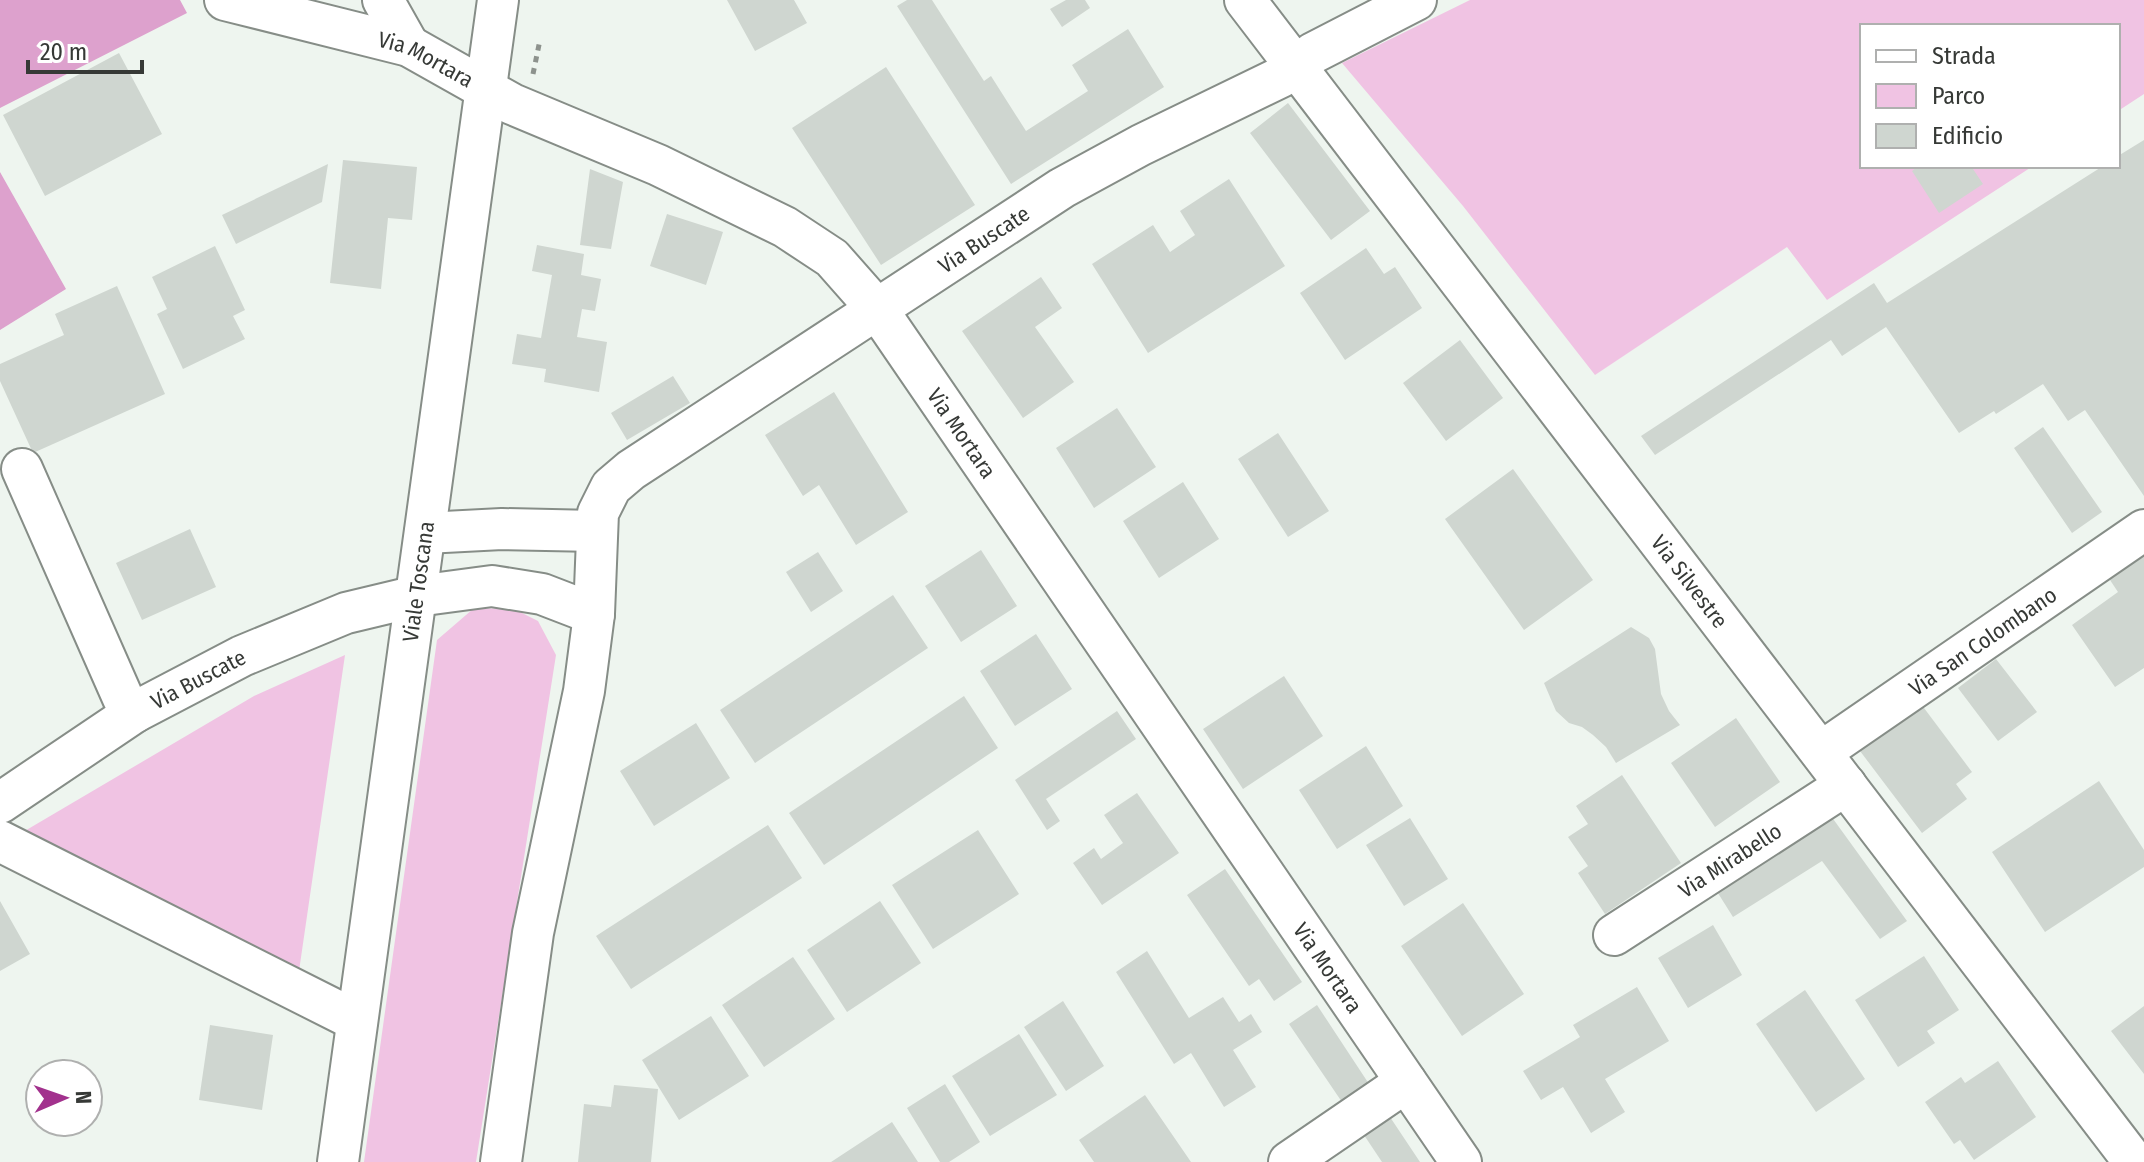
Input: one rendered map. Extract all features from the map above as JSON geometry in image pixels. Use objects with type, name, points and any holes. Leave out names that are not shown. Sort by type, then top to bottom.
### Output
[{"type":"street","name":"Via Mortara","points":[[225,0],[409,46],[512,104],[658,165],[794,233],[832,258],[877,309],[1461,1162]]},
{"type":"street","points":[[383,0],[409,46]]},
{"type":"street","name":"Viale Toscana","points":[[338,1162],[498,0]]},
{"type":"street","name":"Via Silvestre","points":[[1245,0],[2134,1162]]},
{"type":"street","name":"Via Buscate","points":[[596,531],[604,498],[619,478],[877,309],[1081,177],[1276,80],[1315,51],[1416,0]]},
{"type":"street","points":[[22,469],[123,698],[135,712]]},
{"type":"street","points":[[425,533],[502,529],[596,531],[594,614],[584,691],[533,933],[501,1162]]},
{"type":"street","name":"Via San Colombano","points":[[1821,752],[2144,530]]},
{"type":"street","name":"Via Buscate","points":[[0,803],[135,712],[242,656],[326,620],[417,596],[478,586],[506,587],[542,594],[594,614]]},
{"type":"street","name":"Via Mirabello","points":[[1614,935],[1846,785]]},
{"type":"street","points":[[0,841],[357,1021]]},
{"type":"street","points":[[1289,1162],[1406,1082]]},
{"type":"path","points":[[530,86],[540,40]]},
{"type":"green space","points":[[1470,0],[2144,0],[2144,94],[2120,110],[2120,24],[1860,24],[1860,168],[2030,168],[1827,300],[1787,247],[1595,375],[1463,206],[1342,63]]},
{"type":"green space","points":[[512,608],[538,621],[556,655],[476,1162],[364,1162],[437,640],[473,609]]},
{"type":"green space","points":[[345,655],[299,971],[23,832],[254,696]]},
{"type":"shaded area","points":[[0,0],[180,0],[187,13],[0,108]]},
{"type":"shaded area","points":[[0,172],[66,289],[0,330]]},
{"type":"building","points":[[727,0],[794,0],[807,23],[755,51]]},
{"type":"building","points":[[907,0],[932,0],[984,81],[991,76],[1026,131],[1088,91],[1072,65],[1128,29],[1164,87],[1011,184],[897,6]]},
{"type":"building","points":[[1066,0],[1085,0],[1090,8],[1062,27],[1050,9]]},
{"type":"building","points":[[119,53],[162,134],[45,196],[3,115]]},
{"type":"building","points":[[886,67],[975,205],[881,265],[792,128]]},
{"type":"building","points":[[1288,103],[1370,211],[1331,240],[1250,133]]},
{"type":"building","points":[[2144,140],[2144,496],[2085,410],[2068,421],[2043,384],[1959,433],[1886,327],[1842,356],[1831,340],[1655,455],[1641,436],[1874,283],[1887,303],[2100,168],[2120,168],[2120,155]]},
{"type":"building","points":[[343,160],[417,167],[412,220],[388,218],[381,289],[330,283]]},
{"type":"building","points":[[328,164],[322,202],[236,244],[222,215]]},
{"type":"building","points":[[1916,168],[1972,168],[1983,184],[1939,213],[1912,171]]},
{"type":"building","points":[[590,169],[623,182],[611,249],[580,245]]},
{"type":"building","points":[[1229,179],[1285,266],[1148,353],[1092,264],[1153,225],[1170,252],[1195,235],[1180,211]]},
{"type":"building","points":[[667,214],[723,232],[706,285],[650,266]]},
{"type":"building","points":[[537,245],[584,254],[581,275],[601,279],[595,311],[582,309],[577,337],[607,342],[599,392],[544,382],[546,369],[512,364],[517,334],[541,338],[552,275],[532,271]]},
{"type":"building","points":[[215,246],[245,310],[233,316],[245,339],[183,369],[157,314],[167,309],[152,277]]},
{"type":"building","points":[[1366,248],[1384,274],[1395,267],[1422,308],[1345,360],[1300,293]]},
{"type":"building","points":[[1041,277],[1062,308],[1035,327],[1074,382],[1023,418],[962,331]]},
{"type":"building","points":[[117,286],[165,394],[33,453],[0,381],[0,364],[64,335],[55,314]]},
{"type":"building","points":[[1460,340],[1503,398],[1446,441],[1403,383]]},
{"type":"building","points":[[673,376],[690,403],[627,440],[611,413]]},
{"type":"building","points":[[834,392],[908,512],[856,545],[819,485],[803,496],[765,435]]},
{"type":"building","points":[[1117,408],[1156,467],[1094,508],[1056,448]]},
{"type":"building","points":[[2043,427],[2102,512],[2072,533],[2014,448]]},
{"type":"building","points":[[1278,433],[1329,511],[1288,537],[1238,459]]},
{"type":"building","points":[[1513,469],[1593,580],[1524,630],[1445,519]]},
{"type":"building","points":[[1183,482],[1219,539],[1159,578],[1123,521]]},
{"type":"building","points":[[190,529],[216,587],[142,620],[116,563]]},
{"type":"building","points":[[981,550],[1017,606],[961,642],[925,586]]},
{"type":"building","points":[[2144,551],[2144,668],[2115,687],[2072,625],[2118,592],[2108,577]]},
{"type":"building","points":[[818,552],[843,591],[811,612],[786,572]]},
{"type":"building","points":[[893,595],[928,648],[755,763],[720,710]]},
{"type":"building","points":[[1631,627],[1649,638],[1655,649],[1661,694],[1680,725],[1616,763],[1606,747],[1593,735],[1569,723],[1556,711],[1544,683]]},
{"type":"building","points":[[1036,634],[1072,689],[1015,726],[980,671]]},
{"type":"building","points":[[1996,659],[2037,712],[1998,741],[1958,688]]},
{"type":"building","points":[[1284,676],[1323,736],[1243,789],[1203,729]]},
{"type":"building","points":[[964,696],[998,748],[824,865],[789,813]]},
{"type":"building","points":[[1921,704],[1972,772],[1956,784],[1967,799],[1922,833],[1860,751]]},
{"type":"building","points":[[1117,711],[1136,739],[1046,799],[1060,821],[1047,830],[1015,780]]},
{"type":"building","points":[[1736,718],[1780,782],[1715,827],[1671,763]]},
{"type":"building","points":[[696,723],[730,778],[654,826],[620,771]]},
{"type":"building","points":[[1366,746],[1403,806],[1337,849],[1299,790]]},
{"type":"building","points":[[1622,775],[1681,863],[1605,914],[1578,873],[1588,866],[1568,837],[1588,824],[1576,806]]},
{"type":"building","points":[[2099,781],[2144,850],[2144,867],[2045,932],[1992,852]]},
{"type":"building","points":[[1137,793],[1179,853],[1102,905],[1073,863],[1094,848],[1101,859],[1123,843],[1104,815]]},
{"type":"building","points":[[1831,816],[1907,921],[1880,939],[1822,861],[1733,917],[1716,890]]},
{"type":"building","points":[[1410,818],[1448,879],[1404,906],[1366,845]]},
{"type":"building","points":[[768,825],[802,878],[631,989],[596,936]]},
{"type":"building","points":[[978,830],[1019,894],[933,949],[892,885]]},
{"type":"building","points":[[1225,869],[1302,982],[1274,1001],[1259,979],[1249,986],[1187,895]]},
{"type":"building","points":[[0,901],[30,954],[0,971]]},
{"type":"building","points":[[880,901],[921,963],[847,1012],[807,950]]},
{"type":"building","points":[[1463,903],[1524,994],[1462,1036],[1401,946]]},
{"type":"building","points":[[1713,925],[1742,975],[1688,1008],[1658,958]]},
{"type":"building","points":[[1147,951],[1189,1018],[1223,997],[1239,1022],[1251,1014],[1262,1032],[1233,1050],[1256,1087],[1224,1107],[1191,1053],[1174,1064],[1116,972]]},
{"type":"building","points":[[1924,956],[1959,1010],[1927,1031],[1935,1043],[1898,1067],[1855,1000]]},
{"type":"building","points":[[793,957],[835,1019],[764,1067],[722,1005]]},
{"type":"building","points":[[1637,987],[1669,1041],[1605,1079],[1625,1112],[1591,1133],[1563,1087],[1541,1100],[1523,1071],[1580,1037],[1573,1025]]},
{"type":"building","points":[[1805,990],[1865,1079],[1816,1112],[1756,1024]]},
{"type":"building","points":[[1063,1001],[1104,1066],[1066,1091],[1024,1027]]},
{"type":"building","points":[[1317,1005],[1371,1087],[1344,1105],[1289,1024]]},
{"type":"building","points":[[2144,1006],[2144,1074],[2111,1031]]},
{"type":"building","points":[[711,1016],[749,1076],[679,1120],[642,1060]]},
{"type":"building","points":[[210,1025],[273,1035],[262,1110],[199,1100]]},
{"type":"building","points":[[1019,1034],[1057,1095],[990,1136],[952,1076]]},
{"type":"building","points":[[1998,1061],[2036,1117],[1974,1160],[1960,1140],[1954,1144],[1925,1102],[1961,1077],[1965,1083]]},
{"type":"building","points":[[945,1084],[980,1142],[949,1162],[940,1162],[907,1108]]},
{"type":"building","points":[[614,1085],[658,1089],[651,1162],[578,1162],[584,1104],[611,1107]]},
{"type":"building","points":[[1145,1095],[1191,1162],[1094,1162],[1079,1140]]},
{"type":"building","points":[[1390,1117],[1420,1162],[1382,1162],[1364,1135]]},
{"type":"building","points":[[892,1122],[918,1162],[831,1162]]}]
